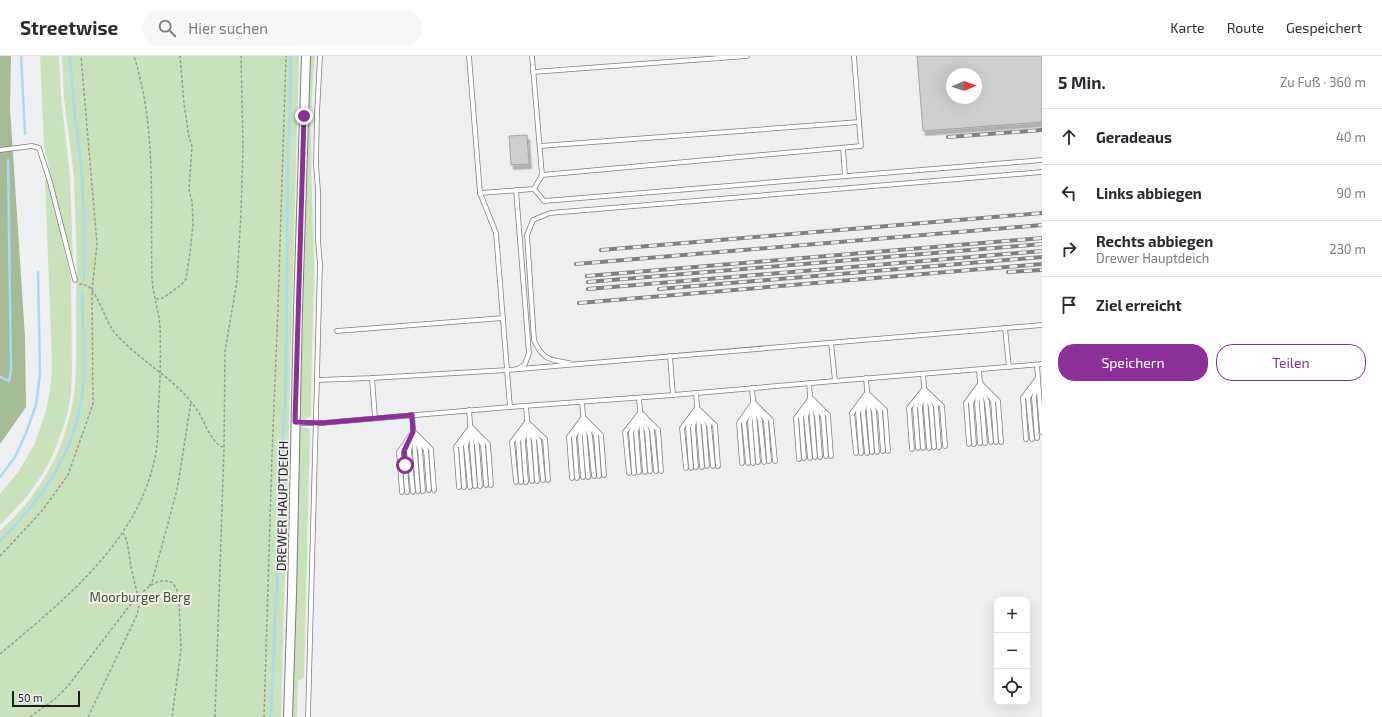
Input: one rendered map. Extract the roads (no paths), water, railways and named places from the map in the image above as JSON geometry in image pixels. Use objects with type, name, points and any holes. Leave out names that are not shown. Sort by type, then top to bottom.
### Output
[{"type":"street","name":"DREWER HAUPTDEICH","points":[[288,717],[306,56]]},
{"type":"lane","points":[[308,717],[320,264],[316,164],[320,56]]},
{"type":"lane","points":[[469,56],[480,193],[496,233],[510,407]]},
{"type":"lane","points":[[532,56],[542,175],[534,189]]},
{"type":"lane","points":[[533,72],[747,56]]},
{"type":"lane","points":[[542,175],[861,146],[854,56]]},
{"type":"lane","points":[[540,146],[859,122]]},
{"type":"lane","points":[[0,150],[32,146],[39,148],[52,190],[74,280]]},
{"type":"lane","points":[[843,148],[845,176]]},
{"type":"lane","points":[[534,189],[544,201],[1042,160]]},
{"type":"lane","points":[[578,364],[547,359],[538,351],[534,340],[527,235],[533,220],[550,213],[1042,172]]},
{"type":"lane","points":[[480,193],[534,189]]},
{"type":"lane","points":[[516,190],[529,353],[525,364],[517,369]]},
{"type":"lane","points":[[337,330],[503,318]]},
{"type":"lane","points":[[317,380],[506,370],[1042,325]]},
{"type":"lane","points":[[1005,328],[1009,367]]},
{"type":"lane","points":[[831,342],[835,380]]},
{"type":"lane","points":[[670,356],[673,395]]},
{"type":"lane","points":[[295,422],[375,418],[639,398],[835,380],[1042,364]]},
{"type":"lane","points":[[1037,365],[1042,432]]},
{"type":"lane","points":[[979,370],[985,443]]},
{"type":"lane","points":[[923,374],[929,448]]},
{"type":"lane","points":[[372,378],[375,418]]},
{"type":"lane","points":[[866,378],[872,452]]},
{"type":"lane","points":[[1038,379],[1042,384]]},
{"type":"lane","points":[[1038,379],[1042,390]]},
{"type":"lane","points":[[1037,438],[1034,398],[1038,379]]},
{"type":"lane","points":[[1032,439],[1028,398],[1038,379]]},
{"type":"lane","points":[[1026,439],[1023,398],[1038,379]]},
{"type":"lane","points":[[809,383],[815,457]]},
{"type":"lane","points":[[981,384],[998,401],[1002,442]]},
{"type":"lane","points":[[981,384],[993,401],[996,442]]},
{"type":"lane","points":[[981,384],[987,402],[991,442]]},
{"type":"lane","points":[[980,443],[977,403],[981,384]]},
{"type":"lane","points":[[974,444],[971,403],[981,384]]},
{"type":"lane","points":[[969,444],[966,404],[981,384]]},
{"type":"lane","points":[[752,388],[758,462]]},
{"type":"lane","points":[[924,389],[942,406],[945,446]]},
{"type":"lane","points":[[924,389],[936,406],[939,447]]},
{"type":"lane","points":[[924,389],[931,406],[934,447]]},
{"type":"lane","points":[[923,448],[920,407],[924,389]]},
{"type":"lane","points":[[918,448],[915,408],[924,389]]},
{"type":"lane","points":[[912,449],[909,408],[924,389]]},
{"type":"lane","points":[[696,393],[702,467]]},
{"type":"lane","points":[[867,393],[885,410],[888,451]]},
{"type":"lane","points":[[867,393],[880,411],[883,451]]},
{"type":"lane","points":[[867,393],[874,411],[877,452]]},
{"type":"lane","points":[[866,452],[863,412],[867,393]]},
{"type":"lane","points":[[861,453],[858,412],[867,393]]},
{"type":"lane","points":[[856,454],[852,413],[867,393]]},
{"type":"lane","points":[[639,398],[645,472]]},
{"type":"lane","points":[[810,398],[828,415],[831,456]]},
{"type":"lane","points":[[810,398],[823,416],[826,456]]},
{"type":"lane","points":[[810,398],[817,416],[820,457]]},
{"type":"lane","points":[[810,398],[806,417],[810,458]]},
{"type":"lane","points":[[804,458],[801,417],[810,398]]},
{"type":"lane","points":[[799,459],[796,418],[810,398]]},
{"type":"lane","points":[[582,402],[588,477]]},
{"type":"lane","points":[[754,403],[771,420],[774,461]]},
{"type":"lane","points":[[754,403],[766,421],[769,461]]},
{"type":"lane","points":[[754,403],[760,421],[764,462]]},
{"type":"lane","points":[[753,462],[750,422],[754,403]]},
{"type":"lane","points":[[748,463],[744,422],[754,403]]},
{"type":"lane","points":[[742,464],[739,423],[754,403]]},
{"type":"lane","points":[[526,406],[532,481]]},
{"type":"lane","points":[[697,408],[715,425],[718,466]]},
{"type":"lane","points":[[697,408],[709,425],[713,466]]},
{"type":"lane","points":[[697,408],[704,426],[707,466]]},
{"type":"lane","points":[[696,467],[693,427],[697,408]]},
{"type":"lane","points":[[691,468],[688,427],[697,408]]},
{"type":"lane","points":[[686,468],[682,428],[697,408]]},
{"type":"lane","points":[[469,410],[475,486]]},
{"type":"lane","points":[[640,413],[658,430],[661,471]]},
{"type":"lane","points":[[640,413],[652,430],[656,471]]},
{"type":"lane","points":[[640,413],[647,431],[650,471]]},
{"type":"lane","points":[[639,472],[636,432],[640,413]]},
{"type":"lane","points":[[634,473],[631,432],[640,413]]},
{"type":"lane","points":[[629,473],[626,432],[640,413]]},
{"type":"lane","points":[[412,415],[418,491]]},
{"type":"lane","points":[[583,418],[601,435],[604,476]]},
{"type":"lane","points":[[583,418],[596,435],[599,476]]},
{"type":"lane","points":[[583,418],[590,436],[594,476]]},
{"type":"lane","points":[[583,418],[580,436],[583,477]]},
{"type":"lane","points":[[577,478],[574,437],[583,418]]},
{"type":"lane","points":[[572,478],[569,437],[583,418]]},
{"type":"lane","points":[[527,422],[545,439],[548,480]]},
{"type":"lane","points":[[527,422],[539,440],[543,480]]},
{"type":"lane","points":[[527,422],[534,440],[537,481]]},
{"type":"lane","points":[[526,482],[523,441],[527,422]]},
{"type":"lane","points":[[521,482],[518,441],[527,422]]},
{"type":"lane","points":[[516,482],[512,442],[527,422]]},
{"type":"lane","points":[[470,427],[488,444],[491,485]]},
{"type":"lane","points":[[470,427],[483,445],[486,485]]},
{"type":"lane","points":[[470,427],[477,445],[480,486]]},
{"type":"lane","points":[[470,427],[466,446],[470,487]]},
{"type":"lane","points":[[464,487],[461,446],[470,427]]},
{"type":"lane","points":[[459,488],[456,447],[470,427]]},
{"type":"lane","points":[[413,432],[431,449],[434,490]]},
{"type":"lane","points":[[413,432],[426,450],[429,490]]},
{"type":"lane","points":[[413,432],[420,450],[423,491]]},
{"type":"lane","points":[[413,432],[409,451],[413,492]]},
{"type":"lane","points":[[407,492],[404,451],[413,432]]},
{"type":"lane","points":[[402,492],[398,452],[413,432]]},
{"type":"waterway","points":[[21,56],[25,134]]},
{"type":"waterway","points":[[70,56],[83,188],[84,279]]},
{"type":"waterway","points":[[271,717],[286,371],[291,56]]},
{"type":"waterway","points":[[0,377],[9,381],[11,370],[8,160]]},
{"type":"waterway","points":[[0,477],[15,457],[26,433],[36,405],[40,373],[38,272]]},
{"type":"waterway","points":[[0,541],[17,523],[46,487],[58,467],[76,424],[84,377],[82,291]]},
{"type":"railway","points":[[948,137],[1042,130]]},
{"type":"railway","points":[[601,250],[1042,213]]},
{"type":"railway","points":[[576,264],[1042,225]]},
{"type":"railway","points":[[587,276],[1042,238]]},
{"type":"railway","points":[[588,282],[1042,244]]},
{"type":"railway","points":[[588,289],[1042,251]]},
{"type":"railway","points":[[659,289],[1042,257]]},
{"type":"railway","points":[[579,303],[1042,264]]},
{"type":"railway","points":[[1008,272],[1042,270]]},
{"type":"park label","name":"Moorburger Berg","points":[[140,597]]}]
